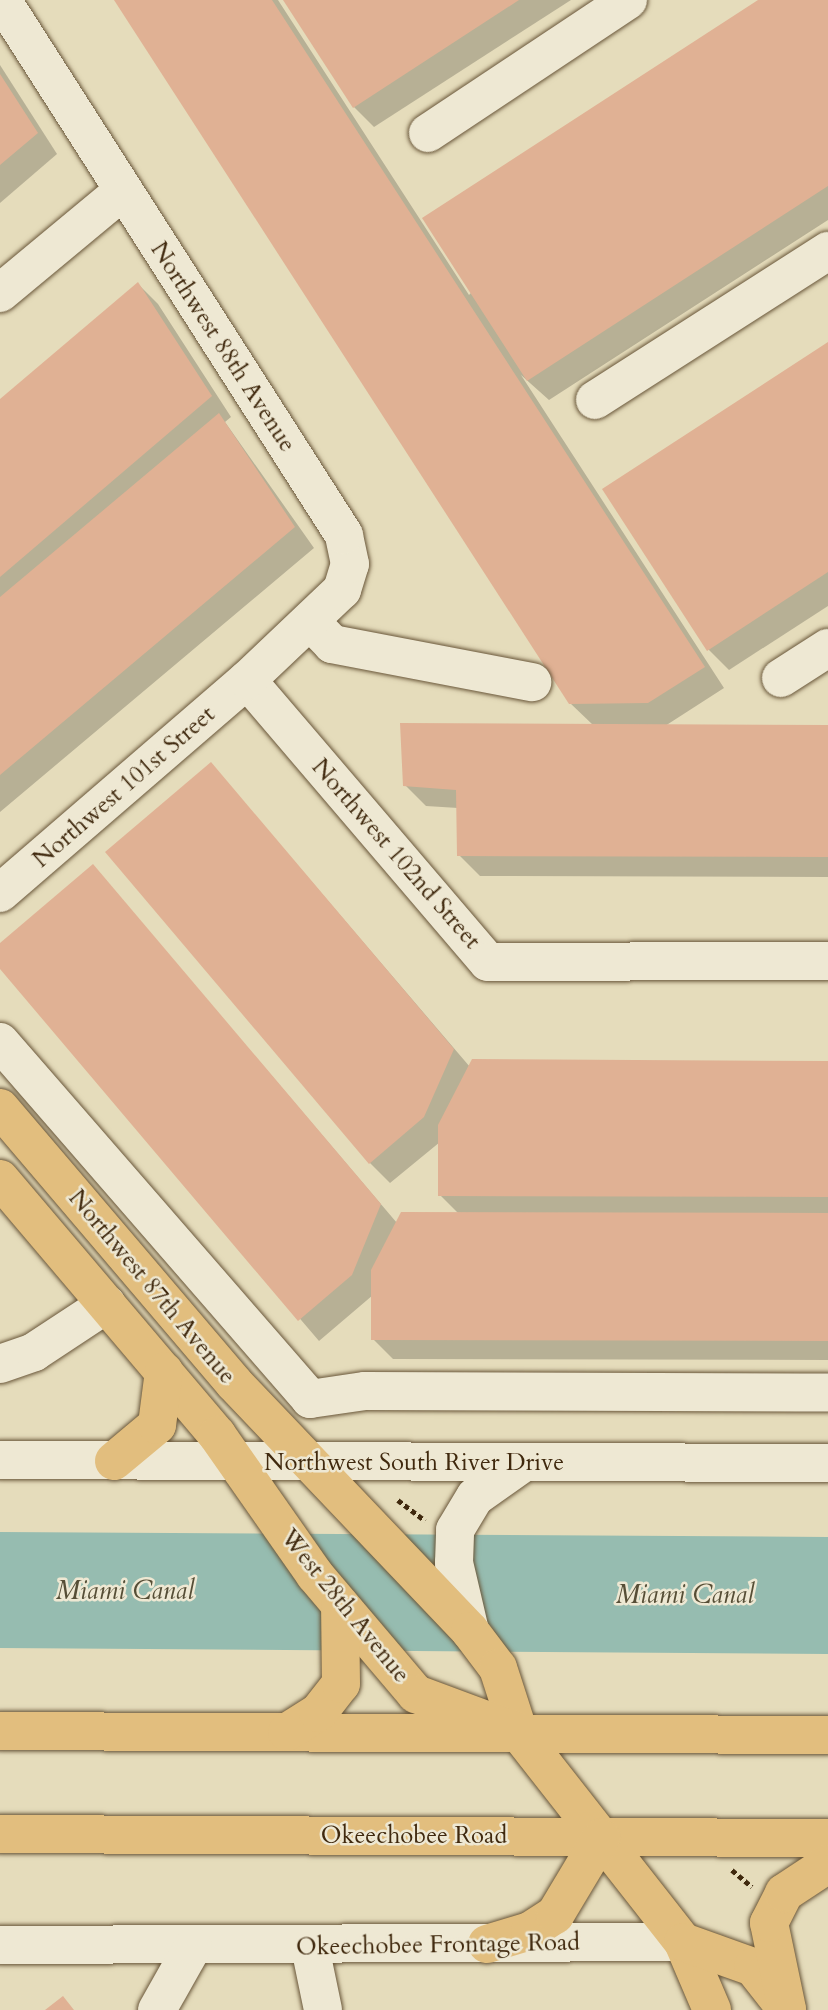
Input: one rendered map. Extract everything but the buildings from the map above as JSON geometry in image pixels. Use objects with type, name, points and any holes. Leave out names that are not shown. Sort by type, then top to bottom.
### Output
[{"type":"main road","name":"Northwest 87th Avenue","points":[[0,1108],[307,1463]]},
{"type":"main road","name":"Northwest 87th Avenue","points":[[0,1179],[164,1371],[234,1462]]},
{"type":"main road","points":[[114,1461],[157,1425],[164,1371]]},
{"type":"main road","name":"West 28th Avenue","points":[[234,1462],[340,1605],[416,1694],[519,1733]]},
{"type":"main road","points":[[307,1463],[389,1516],[498,1668],[519,1733],[683,1942],[712,2010]]},
{"type":"main road","points":[[288,1732],[333,1698],[345,1664],[340,1605]]},
{"type":"main road","points":[[0,1731],[828,1735]]},
{"type":"main road","name":"Okeechobee Road","points":[[0,1834],[828,1839]]},
{"type":"main road","points":[[487,1944],[530,1931],[555,1915],[601,1838]]},
{"type":"main road","points":[[787,2010],[769,1923],[784,1892],[828,1864]]},
{"type":"main road","points":[[683,1942],[753,1967],[787,2010]]},
{"type":"street","name":"Northwest 88th Avenue","points":[[2,0],[344,535],[350,564],[342,590],[247,680]]},
{"type":"street","points":[[428,134],[628,0]]},
{"type":"street","points":[[0,293],[123,191]]},
{"type":"street","points":[[595,400],[828,251]]},
{"type":"street","points":[[310,621],[332,644],[532,682]]},
{"type":"street","points":[[781,678],[828,648]]},
{"type":"street","name":"Northwest 101st Street","points":[[0,893],[247,680]]},
{"type":"street","name":"Northwest 102nd Street","points":[[247,680],[488,962],[828,961]]},
{"type":"street","points":[[0,1042],[310,1399],[365,1391],[828,1393]]},
{"type":"street","points":[[0,1364],[34,1352],[107,1304]]},
{"type":"street","name":"Northwest South River Drive","points":[[0,1460],[828,1463]]},
{"type":"street","points":[[470,1631],[454,1563],[455,1530],[475,1497],[523,1463]]},
{"type":"street","name":"Okeechobee Frontage Road","points":[[0,1945],[310,1947],[683,1942]]},
{"type":"street","points":[[157,2010],[193,1946]]},
{"type":"street","points":[[310,1947],[323,2010]]},
{"type":"path","points":[[389,1516],[410,1515],[433,1522]]},
{"type":"path","points":[[732,1870],[760,1895]]},
{"type":"water","name":"Miami Canal","points":[[0,1532],[828,1537],[828,1654],[0,1648]]}]
